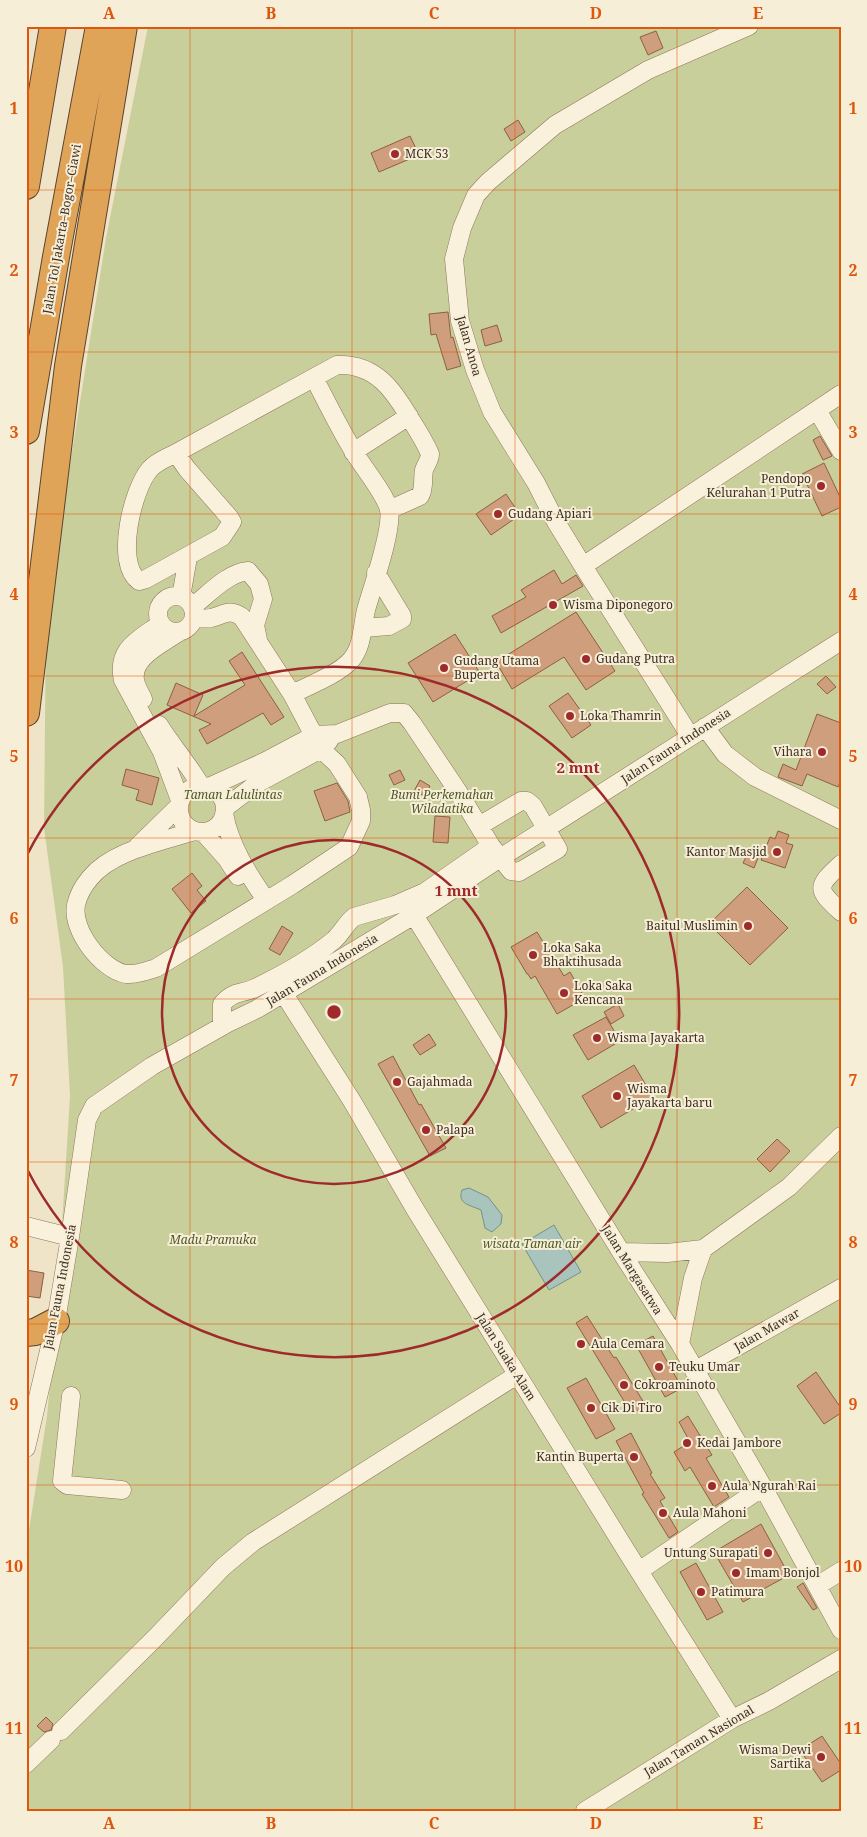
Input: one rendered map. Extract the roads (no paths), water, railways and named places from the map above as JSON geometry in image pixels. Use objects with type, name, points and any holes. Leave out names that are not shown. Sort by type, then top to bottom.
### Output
[{"type":"highway","points":[[26,186],[54,26]]},
{"type":"highway","name":"Jalan Tol Jakarta–Bogor–Ciawi","points":[[26,431],[56,256],[99,26]]},
{"type":"highway","points":[[26,713],[67,374],[124,26]]},
{"type":"highway","points":[[26,1333],[35,1332],[56,1321]]},
{"type":"street","name":"Jalan Anoa","points":[[749,26],[727,30],[648,70],[555,126],[488,182],[476,196],[457,243],[454,259],[460,321],[483,391],[492,412],[536,483],[556,522],[583,566],[698,731],[755,777],[841,820]]},
{"type":"street","points":[[176,453],[187,469],[230,517],[232,522],[222,537],[146,580],[139,581],[134,577],[129,567],[126,553],[127,534],[138,493],[146,474],[156,463],[337,364],[356,367],[370,372],[385,382],[396,394],[429,450],[430,456],[424,471],[423,487],[420,496],[389,510]]},
{"type":"street","points":[[292,694],[322,680],[349,662],[356,652],[363,628],[365,612],[387,535],[389,510],[372,479],[353,452],[314,378]]},
{"type":"street","points":[[583,566],[841,394]]},
{"type":"street","points":[[817,410],[841,451]]},
{"type":"street","points":[[353,452],[409,416]]},
{"type":"street","points":[[188,556],[188,627],[150,652],[137,665],[136,682],[144,700],[168,739],[205,787],[220,795],[227,826],[260,904]]},
{"type":"street","points":[[189,607],[231,577],[240,572],[248,571],[259,584],[263,599],[255,625],[259,643]]},
{"type":"street","points":[[363,628],[388,626],[402,618],[376,573]]},
{"type":"street","points":[[179,632],[168,631],[160,624],[157,611],[159,606],[169,597],[210,618],[223,613],[237,614],[242,617],[292,694],[318,742],[337,764],[358,797],[361,810],[359,828],[349,847],[156,968],[138,974],[125,974],[110,967],[98,957],[84,937],[77,922],[76,905],[82,890],[91,877],[112,862],[134,850],[198,832],[209,832],[219,825],[225,811],[256,784],[318,742]]},
{"type":"street","points":[[160,624],[126,651],[120,668],[123,680],[162,752],[180,803],[178,811],[182,821],[198,832],[227,858],[260,904]]},
{"type":"street","name":"Jalan Fauna Indonesia","points":[[26,1448],[56,1321],[88,1120],[94,1106],[152,1066],[222,1026],[284,994],[414,915],[495,852],[545,829],[841,641]]},
{"type":"street","points":[[134,850],[180,803],[188,790],[205,787],[390,713],[404,713],[495,852],[510,871],[519,872],[558,849],[533,806],[527,801],[521,801],[479,826]]},
{"type":"street","points":[[222,1026],[222,1004],[230,995],[239,991],[249,991],[325,948],[337,938],[354,917],[394,906],[425,892],[495,852]]},
{"type":"street","points":[[841,864],[823,881],[822,890],[825,898],[841,912]]},
{"type":"street","name":"Jalan Margasatwa","points":[[414,915],[621,1252],[680,1344],[763,1487],[841,1630]]},
{"type":"street","name":"Jalan Suaka Alam","points":[[284,994],[352,1101],[415,1209],[517,1375],[732,1719]]},
{"type":"street","points":[[621,1252],[667,1253],[702,1249],[789,1186],[841,1136]]},
{"type":"street","points":[[26,1226],[70,1237]]},
{"type":"street","points":[[680,1344],[693,1278],[702,1249]]},
{"type":"street","name":"Jalan Mawar","points":[[694,1371],[841,1288]]},
{"type":"street","points":[[26,1764],[155,1638],[223,1568],[253,1542],[517,1375]]},
{"type":"street","points":[[70,1396],[62,1481],[67,1485],[122,1490]]},
{"type":"street","points":[[639,1571],[763,1487]]},
{"type":"street","points":[[817,1586],[841,1571]]},
{"type":"street","name":"Jalan Taman Nasional","points":[[585,1811],[732,1719],[769,1701],[841,1659]]},
{"type":"water","points":[[469,1188],[488,1197],[502,1215],[501,1224],[492,1232],[485,1228],[481,1210],[466,1203],[461,1198],[462,1190]]},
{"type":"water","points":[[554,1225],[581,1272],[549,1290],[522,1244]]},
{"type":"place","name":"MCK 53","points":[[395,154]]},
{"type":"place","name":"Pendopo Kelurahan 1 Putra","points":[[821,486]]},
{"type":"place","name":"Gudang Apiari","points":[[498,514]]},
{"type":"place","name":"Wisma Diponegoro","points":[[553,605]]},
{"type":"place","name":"Gudang Putra","points":[[586,659]]},
{"type":"place","name":"Gudang Utama Buperta","points":[[444,668]]},
{"type":"place","name":"Loka Thamrin","points":[[570,716]]},
{"type":"place","name":"Vihara","points":[[822,752]]},
{"type":"place","name":"Kantor Masjid","points":[[777,852]]},
{"type":"place","name":"Baitul Muslimin","points":[[748,926]]},
{"type":"place","name":"Loka Saka Bhaktihusada","points":[[533,955]]},
{"type":"place","name":"Loka Saka Kencana","points":[[564,993]]},
{"type":"place","name":"Wisma Jayakarta","points":[[597,1038]]},
{"type":"place","name":"Gajahmada","points":[[397,1082]]},
{"type":"place","name":"Wisma Jayakarta baru","points":[[617,1096]]},
{"type":"place","name":"Palapa","points":[[426,1130]]},
{"type":"place","name":"Aula Cemara","points":[[581,1344]]},
{"type":"place","name":"Teuku Umar","points":[[659,1367]]},
{"type":"place","name":"Cokroaminoto","points":[[624,1385]]},
{"type":"place","name":"Cik Di Tiro","points":[[591,1408]]},
{"type":"place","name":"Kedai Jambore","points":[[687,1443]]},
{"type":"place","name":"Kantin Buperta","points":[[634,1457]]},
{"type":"place","name":"Aula Ngurah Rai","points":[[712,1486]]},
{"type":"place","name":"Aula Mahoni","points":[[663,1513]]},
{"type":"place","name":"Untung Surapati","points":[[768,1553]]},
{"type":"place","name":"Imam Bonjol","points":[[736,1573]]},
{"type":"place","name":"Patimura","points":[[701,1592]]},
{"type":"place","name":"Wisma Dewi Sartika","points":[[821,1757]]},
{"type":"park label","name":"Taman Lalulintas","points":[[233,795]]},
{"type":"park label","name":"Bumi Perkemahan Wiladatika","points":[[442,802]]},
{"type":"park label","name":"Madu Pramuka","points":[[213,1240]]},
{"type":"park label","name":"wisata Taman air","points":[[532,1244]]}]
